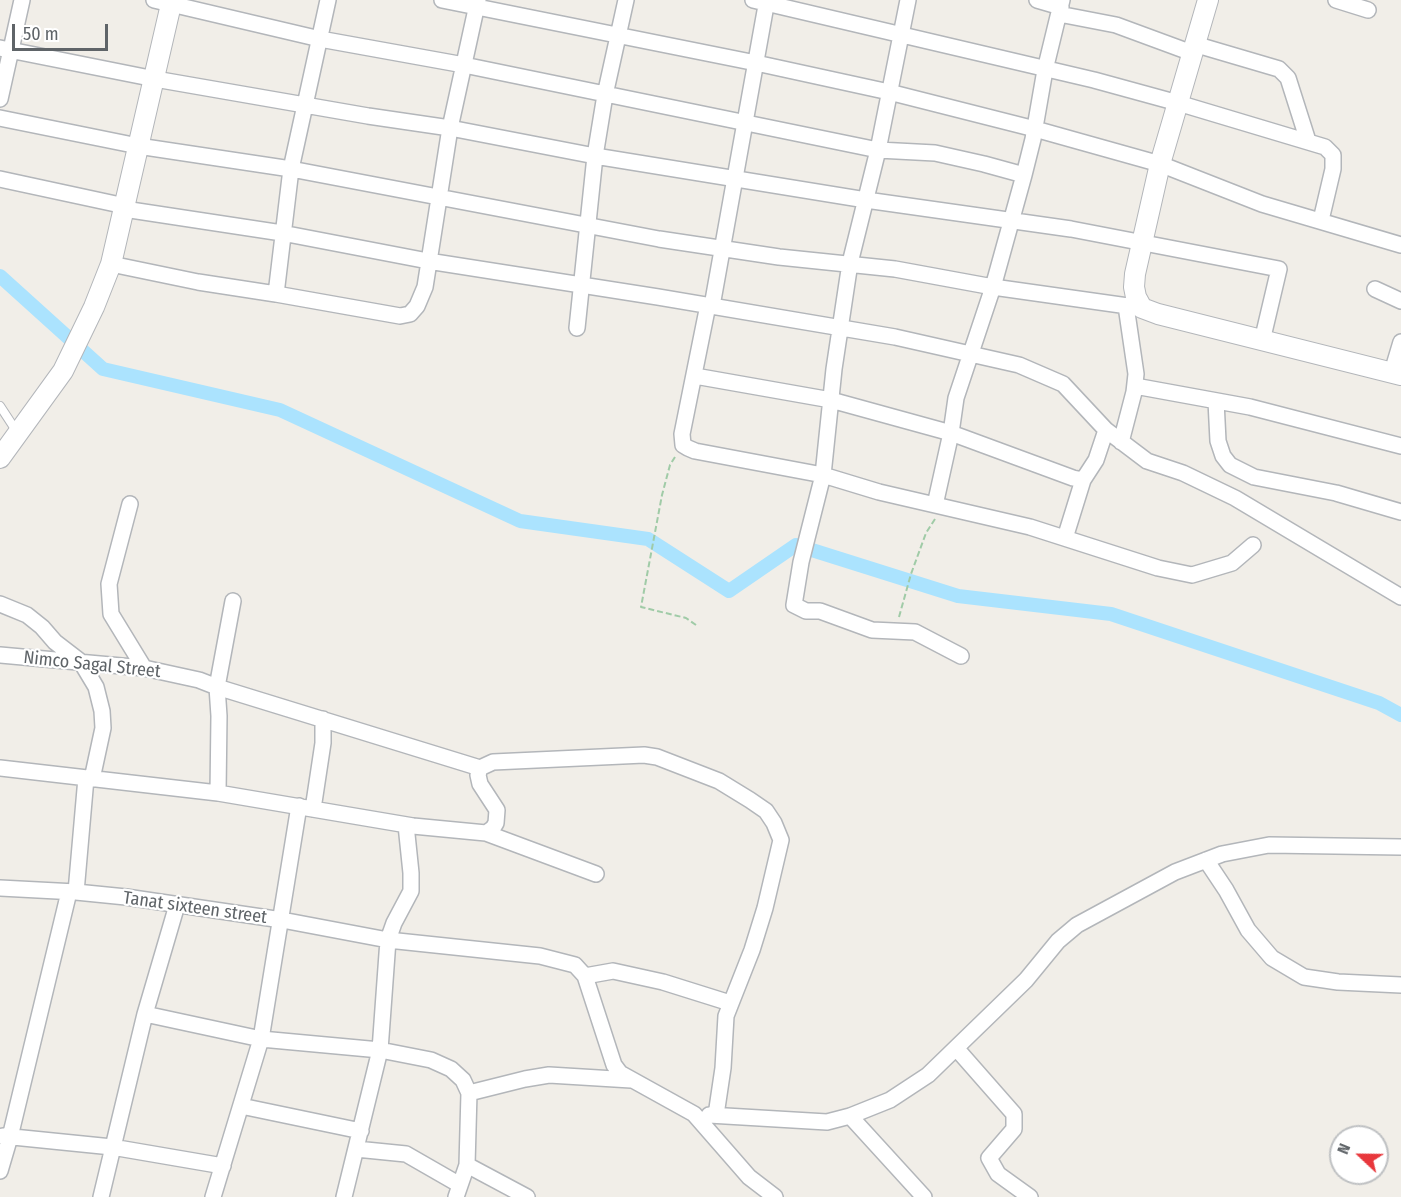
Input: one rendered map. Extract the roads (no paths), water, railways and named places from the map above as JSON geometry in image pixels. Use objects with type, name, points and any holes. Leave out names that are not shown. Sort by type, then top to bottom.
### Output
[{"type":"street","points":[[0,99],[6,48],[22,0]]},
{"type":"street","points":[[276,294],[291,169],[328,0]]},
{"type":"street","points":[[442,0],[478,4],[618,36],[756,63],[889,92],[1035,129],[1160,164],[1262,204],[1401,245]]},
{"type":"street","points":[[577,328],[605,95],[626,0]]},
{"type":"street","points":[[908,0],[878,150],[850,263],[823,475],[801,562],[794,605],[806,611],[820,611],[872,630],[915,632],[961,656]]},
{"type":"street","points":[[1037,0],[1193,48],[1279,69],[1288,78],[1308,141]]},
{"type":"street","points":[[1121,442],[1135,386],[1134,307],[1136,297],[1134,287],[1142,244],[1160,164],[1208,0]]},
{"type":"street","points":[[1336,0],[1368,10]]},
{"type":"street","points":[[6,447],[63,370],[94,307],[111,264],[155,79],[166,1],[320,39],[464,65],[878,150],[935,153],[1024,175]]},
{"type":"street","points":[[1252,545],[1232,563],[1191,575],[1158,568],[1030,527],[879,492],[823,475],[695,451],[683,445],[682,434],[746,123],[756,63],[762,1],[1094,80],[1325,147],[1332,155],[1333,169],[1321,220]]},
{"type":"street","points":[[111,264],[198,282],[400,316],[410,314],[417,306],[424,287],[450,128],[478,4]]},
{"type":"street","points":[[939,505],[956,399],[1012,221],[1035,129],[1045,70],[1061,7]]},
{"type":"street","points":[[6,48],[155,79],[450,128],[596,156],[866,200],[1071,230],[1279,269],[1262,341]]},
{"type":"street","points":[[0,118],[138,147],[291,169],[722,248],[779,257],[895,269],[1134,307],[1396,374],[1401,342]]},
{"type":"street","points":[[0,179],[125,208],[282,233],[428,261],[710,305],[895,337],[1019,365],[1063,384],[1106,430],[1147,461],[1183,473],[1235,498],[1399,590]]},
{"type":"street","points":[[1375,290],[1401,301]]},
{"type":"street","points":[[695,376],[831,400],[951,433],[1083,480]]},
{"type":"street","points":[[1135,386],[1250,407],[1401,446]]},
{"type":"street","points":[[1216,401],[1218,441],[1223,456],[1230,465],[1254,477],[1336,493],[1401,512]]},
{"type":"street","points":[[1065,538],[1083,480],[1096,460],[1106,430]]},
{"type":"street","points":[[130,504],[109,584],[111,614],[144,668]]},
{"type":"street","points":[[218,793],[217,687],[232,601]]},
{"type":"street","points":[[0,604],[27,615],[55,642],[81,662],[96,687],[102,711],[103,728],[89,779],[72,892],[5,1136],[0,1171]]},
{"type":"street","name":"Nimco Sagal Street","points":[[0,655],[144,668],[199,680],[480,768]]},
{"type":"street","points":[[213,1197],[261,1039],[282,920],[306,807],[323,743],[323,719]]},
{"type":"street","points":[[486,833],[496,823],[497,810],[480,784],[478,775],[480,768],[493,762],[594,756],[657,757],[718,782],[766,811],[781,840],[762,918],[726,1016],[723,1068],[716,1115]]},
{"type":"street","points":[[0,768],[218,793],[406,825],[486,833],[596,874]]},
{"type":"street","points":[[344,1197],[380,1050],[388,939],[411,891],[406,825]]},
{"type":"street","points":[[694,1114],[827,1122],[890,1101],[928,1075],[1019,987],[1058,941],[1077,925],[1174,872],[1222,854],[1269,845],[1315,848],[1401,848]]},
{"type":"street","points":[[1206,860],[1248,930],[1272,958],[1304,977],[1338,982],[1401,986]]},
{"type":"street","name":"Tanat sixteen street","points":[[0,888],[72,892],[177,905],[282,920],[388,939],[540,956],[575,965],[585,976]]},
{"type":"street","points":[[101,1197],[146,1014],[177,905]]},
{"type":"street","points":[[730,1003],[663,982],[613,971],[585,976],[614,1065],[620,1073],[694,1114],[748,1177],[775,1197]]},
{"type":"street","points":[[146,1014],[261,1039],[380,1050],[431,1060],[452,1069],[463,1080],[468,1093],[467,1165],[458,1191],[406,1154],[356,1149]]},
{"type":"street","points":[[956,1048],[1014,1114],[1014,1129],[989,1158],[998,1174],[1030,1197]]},
{"type":"street","points":[[468,1093],[525,1079],[549,1076],[633,1080]]},
{"type":"street","points":[[241,1106],[361,1131]]},
{"type":"street","points":[[850,1116],[924,1197]]},
{"type":"street","points":[[5,1136],[112,1147],[223,1166]]},
{"type":"street","points":[[467,1165],[527,1197]]},
{"type":"lane","points":[[0,406],[6,447]]},
{"type":"waterway","points":[[0,276],[103,369],[280,410],[520,521],[648,539],[729,591],[796,545],[958,596],[1111,614],[1379,703],[1401,715]]}]
